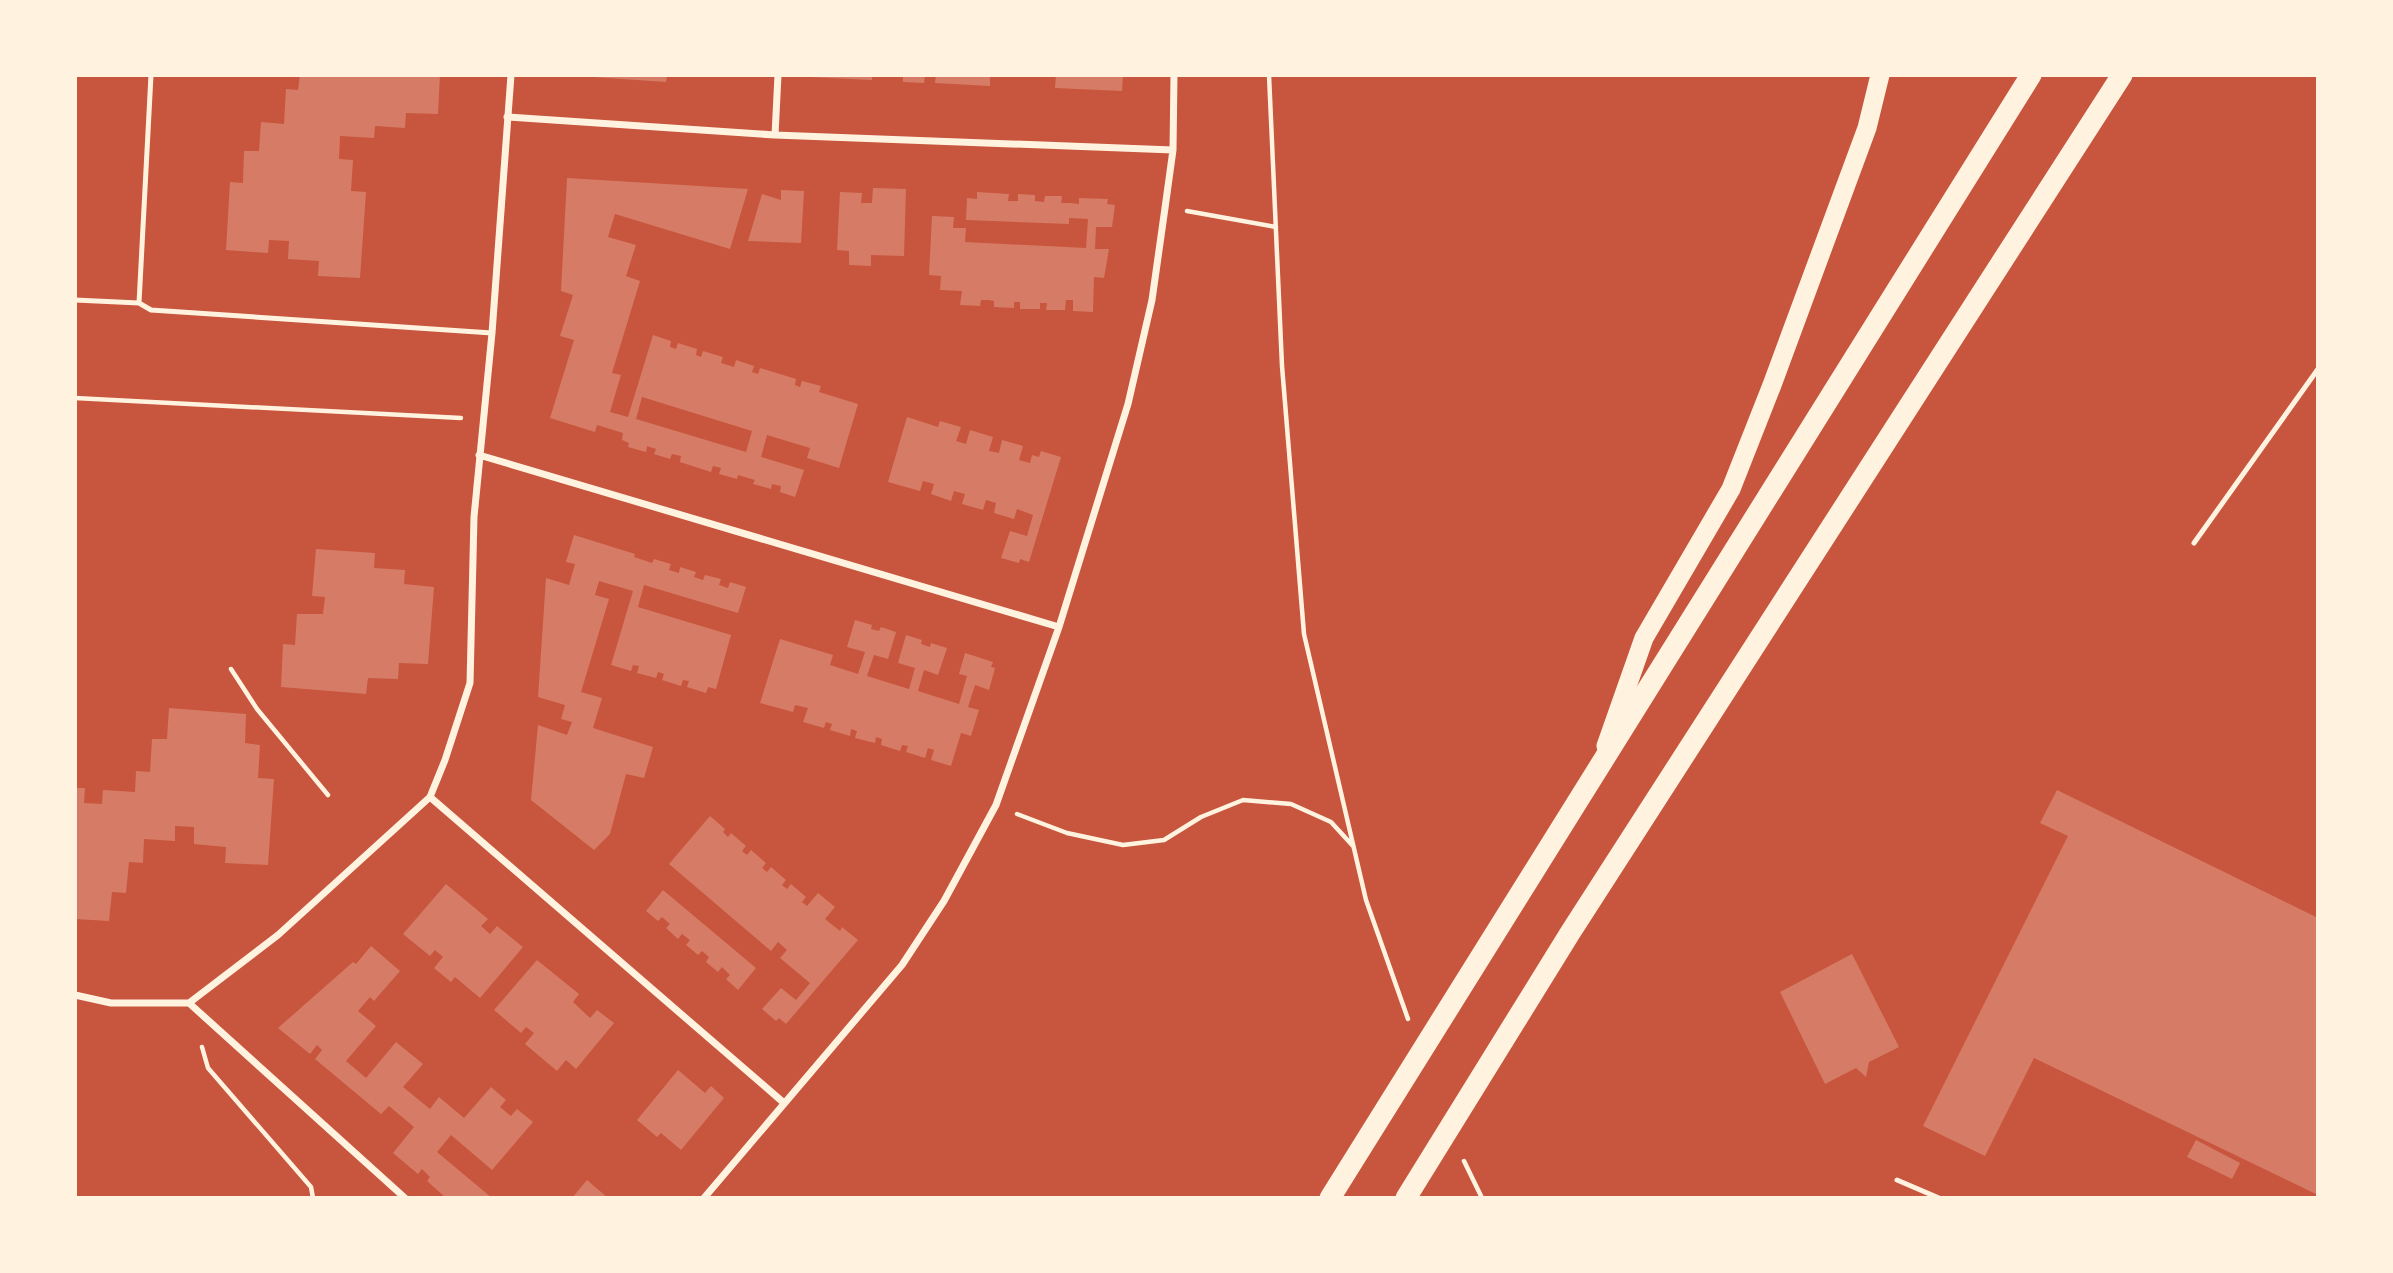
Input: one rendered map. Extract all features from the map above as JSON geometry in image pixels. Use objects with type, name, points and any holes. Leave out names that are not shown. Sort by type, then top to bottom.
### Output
[{"type":"highway","points":[[1598,769],[1644,638],[1731,489],[1867,128],[1880,75]]},
{"type":"highway","points":[[1330,1198],[2031,75]]},
{"type":"highway","points":[[1406,1198],[1578,922],[2122,75]]},
{"type":"street","points":[[75,995],[111,1003],[189,1003],[278,934],[430,797],[470,683],[474,517],[492,333],[511,75]]},
{"type":"street","points":[[775,135],[778,75]]},
{"type":"street","points":[[704,1198],[902,965],[944,901],[996,805],[1059,627],[1128,404],[1152,300],[1165,208],[1172,150],[1174,75]]},
{"type":"street","points":[[507,117],[775,135],[1172,150]]},
{"type":"street","points":[[479,456],[1059,627]]},
{"type":"street","points":[[430,797],[784,1103]]},
{"type":"street","points":[[189,1003],[405,1198]]},
{"type":"lane","points":[[139,303],[151,75]]},
{"type":"lane","points":[[75,300],[139,303],[151,310],[492,333]]},
{"type":"lane","points":[[2194,543],[2318,369]]},
{"type":"lane","points":[[1897,1180],[1939,1198]]},
{"type":"path","points":[[1269,75],[1282,366],[1304,634],[1366,900]]},
{"type":"path","points":[[1165,208],[1276,227]]},
{"type":"path","points":[[75,398],[482,419]]},
{"type":"path","points":[[231,669],[257,709],[328,794]]},
{"type":"path","points":[[996,805],[1067,833],[1123,845],[1164,840],[1201,817],[1243,800],[1291,804],[1331,822],[1354,846]]},
{"type":"path","points":[[189,1003],[208,1068],[311,1187],[313,1198]]},
{"type":"building","points":[[300,75],[440,75],[438,114],[406,113],[405,128],[375,126],[374,138],[340,136],[339,159],[353,160],[351,191],[366,192],[360,278],[318,276],[319,261],[288,259],[289,241],[269,240],[268,253],[226,250],[230,182],[243,183],[244,151],[259,151],[261,122],[284,124],[286,89],[298,90]]},
{"type":"building","points":[[592,75],[667,75],[666,82]]},
{"type":"building","points":[[872,75],[872,80],[810,77]]},
{"type":"building","points":[[903,75],[925,75],[924,83],[903,82]]},
{"type":"building","points":[[936,75],[990,75],[990,86],[935,83]]},
{"type":"building","points":[[1056,75],[1123,75],[1122,91],[1055,88]]},
{"type":"building","points":[[567,178],[748,189],[730,249],[615,214],[608,237],[636,245],[626,276],[640,281],[612,373],[621,375],[610,412],[628,417],[653,335],[671,341],[670,347],[676,349],[678,343],[697,349],[696,355],[701,357],[703,351],[723,357],[721,363],[734,367],[736,360],[754,366],[752,372],[758,374],[760,368],[796,379],[795,385],[800,387],[802,381],[821,386],[819,392],[858,404],[839,468],[807,458],[810,448],[767,435],[761,457],[804,470],[795,497],[780,492],[781,486],[772,484],[771,489],[753,484],[755,480],[738,475],[737,479],[719,474],[721,468],[713,466],[711,472],[680,462],[681,456],[672,454],[670,459],[654,454],[656,449],[647,446],[646,452],[628,447],[629,443],[622,440],[623,433],[597,425],[595,432],[550,418],[574,340],[560,336],[573,295],[561,291]],"holes":[[[642,397],[752,431],[746,452],[636,419]]]},
{"type":"building","points":[[873,188],[906,189],[904,256],[871,255],[871,266],[849,265],[849,251],[837,250],[840,192],[862,193],[861,203],[872,203]]},
{"type":"building","points":[[781,190],[804,191],[801,243],[748,241],[762,194],[781,200]]},
{"type":"building","points":[[977,192],[1009,194],[1008,201],[1018,201],[1018,194],[1035,195],[1035,201],[1044,202],[1045,196],[1062,196],[1061,203],[1079,204],[1079,198],[1108,199],[1107,204],[1115,205],[1112,227],[1096,227],[1095,249],[1109,249],[1104,278],[1094,277],[1093,312],[1073,311],[1073,300],[1066,300],[1065,310],[1046,310],[1047,303],[1040,303],[1040,309],[1020,309],[1020,302],[1014,302],[1014,308],[994,307],[994,301],[988,300],[981,300],[980,306],[960,305],[962,291],[940,290],[941,276],[929,275],[932,216],[954,217],[953,228],[966,228],[965,242],[1086,248],[1088,219],[1069,218],[1069,224],[966,220],[967,198],[977,199]]},
{"type":"building","points":[[907,417],[938,427],[940,421],[961,427],[956,441],[966,444],[970,430],[993,437],[989,451],[999,453],[1002,440],[1023,446],[1019,460],[1030,463],[1032,455],[1039,457],[1041,451],[1061,457],[1029,562],[1020,559],[1019,563],[1001,558],[1010,531],[1027,536],[1033,515],[1017,509],[1014,519],[994,513],[996,503],[986,500],[983,510],[962,504],[965,494],[954,491],[951,501],[931,494],[934,484],[923,481],[920,491],[888,482]]},
{"type":"building","points":[[574,535],[635,554],[634,557],[652,563],[654,559],[671,564],[669,570],[679,573],[680,567],[696,572],[694,577],[703,580],[705,575],[721,579],[719,585],[728,588],[730,582],[746,587],[738,613],[644,585],[638,607],[731,635],[716,689],[708,687],[706,693],[687,687],[689,681],[683,680],[681,686],[662,680],[664,674],[658,672],[656,678],[637,673],[639,666],[633,665],[631,671],[611,665],[633,591],[599,581],[595,595],[609,599],[581,692],[602,698],[593,728],[653,747],[644,778],[626,774],[610,834],[594,850],[531,800],[538,725],[567,735],[572,722],[561,719],[565,705],[538,697],[546,578],[569,585],[575,564],[566,562]]},
{"type":"building","points":[[316,549],[375,553],[374,568],[405,570],[404,584],[434,587],[428,664],[399,663],[398,679],[368,678],[366,694],[281,687],[283,644],[295,645],[297,614],[323,614],[325,597],[312,596]]},
{"type":"building","points":[[855,620],[872,625],[871,629],[879,631],[881,627],[896,632],[888,659],[874,655],[867,676],[909,689],[915,668],[898,663],[906,635],[922,640],[921,644],[930,647],[931,643],[947,648],[938,675],[924,670],[918,691],[959,704],[967,676],[959,674],[965,653],[993,662],[991,667],[995,668],[989,690],[975,685],[968,707],[979,710],[971,736],[961,733],[951,766],[931,760],[934,750],[928,748],[925,758],[906,752],[908,746],[902,745],[900,751],[881,745],[882,739],[876,737],[875,743],[855,738],[857,731],[851,729],[850,736],[830,730],[832,724],[826,722],[824,728],[803,722],[808,708],[795,705],[793,712],[760,703],[780,639],[833,655],[830,665],[858,674],[865,652],[847,647]]},
{"type":"building","points":[[169,708],[246,714],[245,743],[260,745],[258,778],[274,779],[268,865],[225,863],[226,847],[194,844],[194,827],[175,826],[175,841],[144,839],[143,863],[129,862],[126,893],[112,892],[109,921],[75,919],[75,788],[85,788],[84,803],[102,804],[103,790],[135,792],[136,771],[150,772],[152,739],[167,739]]},
{"type":"building","points":[[2057,790],[2318,918],[2318,1195],[2034,1058],[1985,1156],[1923,1126],[2068,836],[2040,823]]},
{"type":"building","points":[[710,816],[725,829],[723,832],[728,837],[731,833],[746,846],[742,851],[747,855],[751,850],[766,863],[762,868],[767,872],[771,867],[786,880],[782,885],[787,889],[791,884],[806,897],[802,902],[807,906],[818,893],[835,907],[825,919],[840,931],[842,927],[858,940],[786,1024],[779,1018],[776,1021],[762,1009],[781,988],[796,1000],[810,983],[780,958],[787,950],[778,942],[771,951],[669,864]]},
{"type":"building","points":[[446,884],[488,919],[481,926],[490,934],[497,926],[523,947],[480,998],[455,977],[451,982],[434,968],[443,957],[435,950],[430,956],[403,934]]},
{"type":"building","points":[[663,890],[756,968],[738,990],[726,979],[730,975],[722,967],[718,972],[706,962],[709,957],[702,951],[698,955],[686,945],[690,940],[682,934],[678,939],[666,928],[670,924],[662,917],[658,921],[646,911]]},
{"type":"building","points":[[371,946],[400,971],[374,1001],[370,997],[358,1011],[376,1026],[346,1061],[366,1078],[396,1042],[423,1064],[403,1087],[430,1109],[439,1097],[464,1118],[491,1087],[506,1100],[500,1107],[506,1112],[511,1116],[517,1109],[533,1122],[492,1170],[451,1135],[437,1152],[492,1198],[446,1198],[427,1181],[430,1177],[422,1169],[418,1174],[393,1153],[414,1127],[389,1106],[381,1114],[315,1059],[322,1050],[317,1045],[310,1054],[278,1028],[353,962],[356,964]]},
{"type":"building","points":[[1852,954],[1899,1047],[1869,1062],[1866,1077],[1856,1068],[1825,1084],[1780,992]]},
{"type":"building","points":[[537,960],[579,994],[573,1002],[590,1018],[597,1010],[614,1023],[576,1069],[566,1060],[557,1071],[525,1044],[534,1033],[526,1027],[521,1033],[494,1010]]},
{"type":"building","points":[[678,1070],[705,1093],[711,1086],[724,1098],[681,1150],[661,1133],[657,1137],[637,1120]]},
{"type":"building","points":[[2196,1140],[2240,1163],[2232,1179],[2187,1157]]},
{"type":"building","points":[[587,1180],[608,1198],[572,1198]]}]
